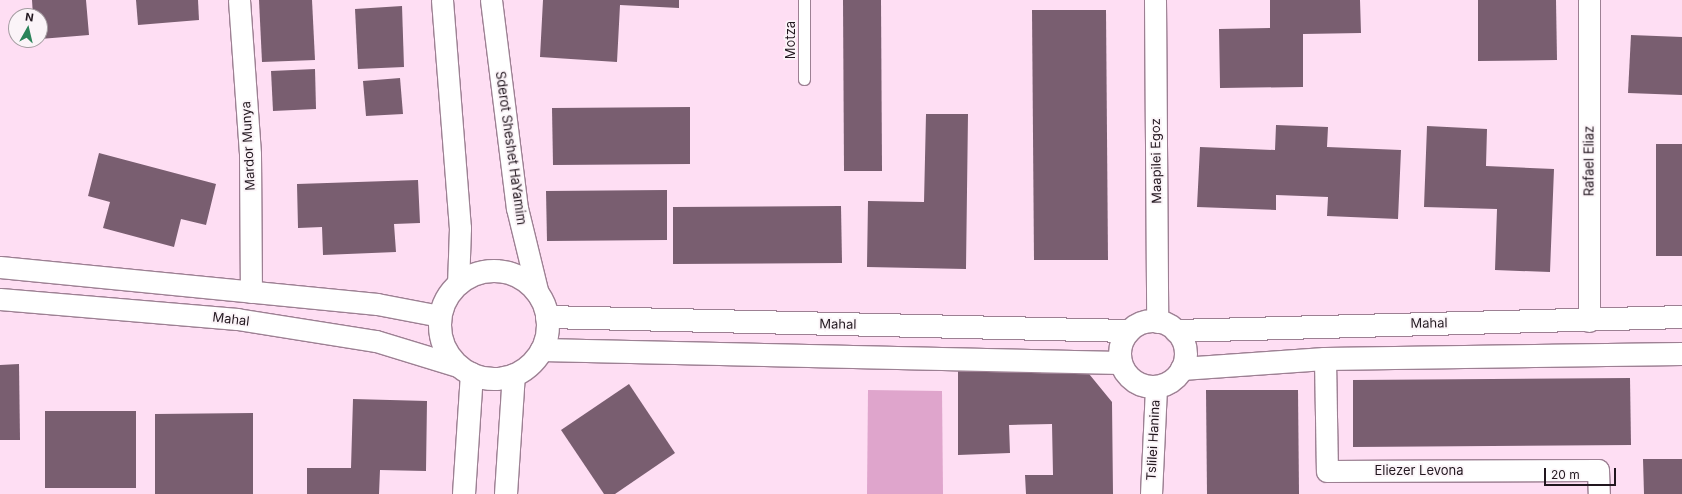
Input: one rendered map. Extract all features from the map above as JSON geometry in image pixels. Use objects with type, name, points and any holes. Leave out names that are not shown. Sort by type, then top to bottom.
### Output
[{"type":"street","name":"Mardor Munya","points":[[239,0],[250,154],[250,292]]},
{"type":"street","points":[[442,0],[460,228],[458,284]]},
{"type":"street","name":"Sderot Sheshet HaYamim","points":[[491,0],[517,208],[538,294]]},
{"type":"street","name":"Maapilei Egoz","points":[[1155,0],[1167,326]]},
{"type":"street","name":"Rafael Eliaz","points":[[1589,0],[1589,321]]},
{"type":"street","points":[[0,267],[377,304],[440,316]]},
{"type":"street","points":[[491,271],[509,273],[525,281],[538,294],[547,317],[547,334],[542,350],[535,360],[514,375],[486,379],[465,370],[447,352],[440,335],[440,316],[450,294],[458,284],[474,275],[491,271]]},
{"type":"street","name":"Mahal","points":[[0,299],[237,319],[376,341],[465,370]]},
{"type":"street","name":"Mahal","points":[[547,317],[1129,331]]},
{"type":"street","name":"Mahal","points":[[1167,326],[1589,321],[1682,317]]},
{"type":"street","points":[[1137,325],[1167,326],[1185,349],[1182,369],[1176,378],[1156,387],[1134,381],[1121,363],[1120,351],[1129,331],[1137,325]]},
{"type":"street","points":[[542,350],[1121,363]]},
{"type":"street","points":[[1182,369],[1325,359],[1682,354]]},
{"type":"street","name":"Eliezer Levona","points":[[1325,359],[1327,471],[1598,470],[1599,494]]},
{"type":"street","points":[[464,494],[465,370]]},
{"type":"street","points":[[506,494],[514,375]]},
{"type":"street","name":"Tslilei Hanina","points":[[1151,494],[1156,387]]},
{"type":"lane","name":"Motza","points":[[804,0],[804,79]]},
{"type":"shaded area","points":[[868,390],[942,391],[943,494],[867,494]]},
{"type":"building","points":[[32,0],[86,0],[89,35],[48,38],[48,8],[32,8]]},
{"type":"building","points":[[136,0],[198,0],[199,20],[138,25]]},
{"type":"building","points":[[259,0],[312,0],[315,60],[262,62]]},
{"type":"building","points":[[543,0],[679,0],[679,8],[620,5],[617,62],[540,57]]},
{"type":"building","points":[[843,0],[881,0],[882,171],[844,171]]},
{"type":"building","points":[[1270,0],[1360,0],[1361,33],[1303,34],[1303,87],[1220,88],[1219,29],[1270,28]]},
{"type":"building","points":[[1478,0],[1556,0],[1557,60],[1478,61]]},
{"type":"building","points":[[402,6],[404,67],[358,69],[355,9]]},
{"type":"building","points":[[1032,10],[1106,10],[1108,260],[1034,260]]},
{"type":"building","points":[[1631,35],[1682,37],[1682,95],[1628,93]]},
{"type":"building","points":[[315,69],[316,109],[273,111],[271,71]]},
{"type":"building","points":[[400,78],[403,114],[366,116],[363,81]]},
{"type":"building","points":[[690,107],[690,164],[553,165],[552,108]]},
{"type":"building","points":[[926,114],[968,114],[966,269],[867,267],[868,201],[924,202]]},
{"type":"building","points":[[1276,125],[1328,127],[1327,147],[1401,150],[1398,219],[1327,216],[1328,197],[1276,195],[1276,210],[1197,207],[1200,147],[1275,150]]},
{"type":"building","points":[[1427,126],[1487,129],[1486,166],[1554,169],[1550,272],[1495,270],[1497,209],[1424,207]]},
{"type":"building","points":[[1656,144],[1682,144],[1682,256],[1656,256]]},
{"type":"building","points":[[99,153],[216,184],[206,225],[181,219],[174,247],[103,228],[110,202],[88,196]]},
{"type":"building","points":[[418,180],[420,223],[394,224],[396,252],[323,255],[322,227],[298,228],[297,184]]},
{"type":"building","points":[[667,190],[667,240],[547,241],[546,191]]},
{"type":"building","points":[[841,206],[842,263],[673,264],[673,207]]},
{"type":"building","points":[[19,364],[20,440],[0,440],[0,365]]},
{"type":"building","points":[[1085,369],[1112,402],[1113,494],[1026,494],[1025,475],[1053,475],[1052,424],[1009,425],[1010,453],[958,455],[958,370]]},
{"type":"building","points":[[1630,378],[1631,445],[1353,447],[1353,380]]},
{"type":"building","points":[[629,384],[675,453],[615,494],[604,494],[561,430]]},
{"type":"building","points":[[1206,390],[1298,390],[1299,494],[1207,494]]},
{"type":"building","points":[[353,399],[427,401],[426,471],[380,470],[379,494],[307,494],[307,468],[351,468]]},
{"type":"building","points":[[45,411],[136,411],[136,488],[45,488]]},
{"type":"building","points":[[253,413],[253,494],[155,494],[155,414]]},
{"type":"building","points":[[1643,459],[1682,459],[1682,494],[1644,494]]}]
